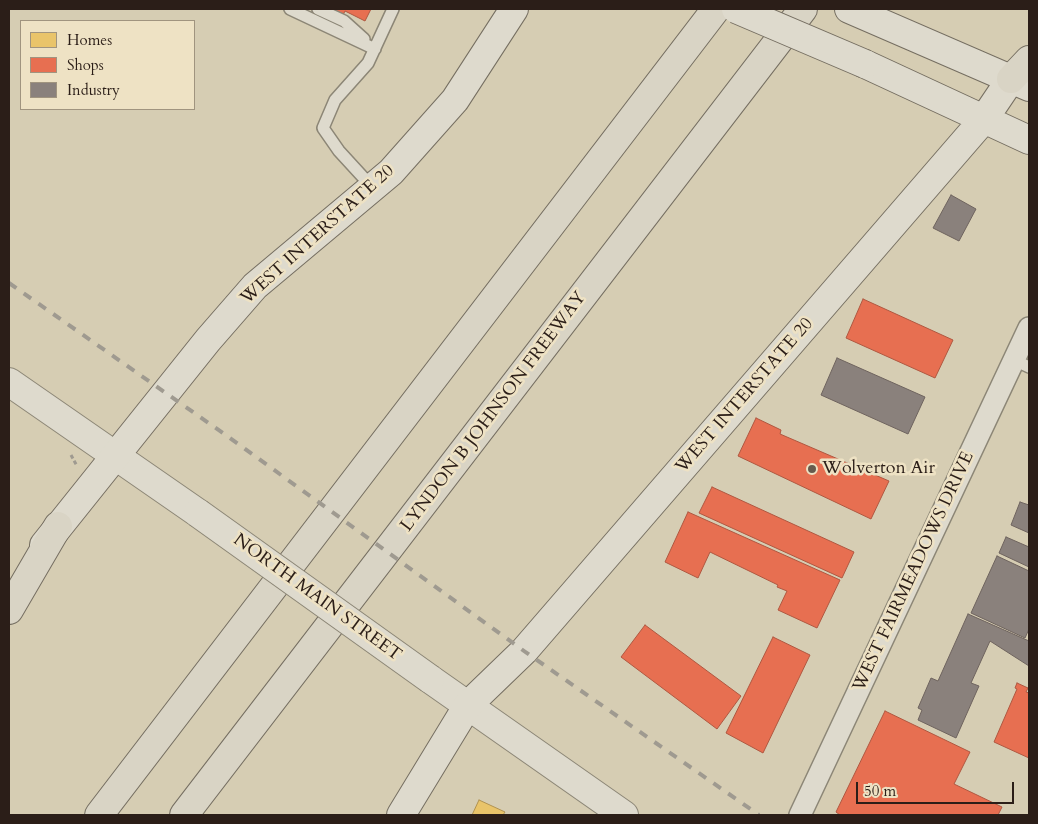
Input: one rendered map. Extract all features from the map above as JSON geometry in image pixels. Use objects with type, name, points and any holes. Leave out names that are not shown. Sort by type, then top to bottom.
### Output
[{"type":"highway","points":[[99,815],[716,9]]},
{"type":"highway","name":"LYNDON B JOHNSON FREEWAY","points":[[184,815],[804,9]]},
{"type":"highway","points":[[9,610],[58,526]]},
{"type":"main road","name":"WEST INTERSTATE 20","points":[[9,596],[58,526],[116,457],[208,340],[256,286],[390,172],[455,100],[514,9]]},
{"type":"main road","points":[[736,9],[898,78],[1029,140]]},
{"type":"main road","points":[[848,9],[924,41],[1023,75]]},
{"type":"main road","name":"WEST INTERSTATE 20","points":[[401,815],[422,784],[468,705],[524,651],[1023,75]]},
{"type":"main road","name":"NORTH MAIN STREET","points":[[9,382],[198,513],[624,815]]},
{"type":"street","name":"WEST FAIRMEADOWS DRIVE","points":[[800,815],[1022,364],[1029,328]]},
{"type":"street","points":[[409,815],[422,784]]},
{"type":"lane","points":[[290,9],[375,49]]},
{"type":"lane","points":[[318,9],[344,21],[375,49]]},
{"type":"lane","points":[[372,187],[339,151],[323,128],[335,100],[368,63],[393,9]]},
{"type":"path","points":[[70,454],[77,466]]},
{"type":"building: Homes","points":[[479,800],[505,812],[503,815],[472,815]]},
{"type":"building: Shops","points":[[329,9],[371,9],[365,21],[345,11],[343,15]]},
{"type":"building: Shops","points":[[863,299],[953,340],[935,378],[846,338]]},
{"type":"building: Shops","name":"Wolverton Air","points":[[756,418],[781,430],[780,434],[889,481],[871,519],[738,456]]},
{"type":"building: Shops","points":[[712,487],[854,552],[842,578],[699,513]]},
{"type":"building: Shops","points":[[688,512],[840,580],[817,628],[778,610],[787,591],[710,552],[698,578],[665,562]]},
{"type":"building: Shops","points":[[645,625],[741,696],[717,729],[621,657]]},
{"type":"building: Shops","points":[[773,637],[810,655],[763,753],[726,733]]},
{"type":"building: Shops","points":[[1017,683],[1028,688],[1026,692],[1029,693],[1029,758],[994,742],[1017,689],[1015,688]]},
{"type":"building: Shops","points":[[885,711],[970,752],[954,784],[1002,807],[998,815],[840,815],[836,812]]},
{"type":"building: Industry","points":[[951,195],[976,209],[959,241],[933,228]]},
{"type":"building: Industry","points":[[837,358],[925,397],[908,434],[821,395]]},
{"type":"building: Industry","points":[[1020,502],[1029,505],[1029,533],[1011,525]]},
{"type":"building: Industry","points":[[1006,537],[1029,547],[1029,567],[999,553]]},
{"type":"building: Industry","points":[[997,556],[1029,571],[1029,629],[1025,638],[971,613]]},
{"type":"building: Industry","points":[[968,614],[1029,641],[1029,666],[990,641],[971,683],[979,686],[956,738],[918,720],[922,710],[918,708],[931,678],[938,681]]},
{"type":"railway","points":[[9,283],[230,438],[524,651],[759,815]]},
{"type":"place","name":"Wolverton Air","points":[[812,469]]}]
